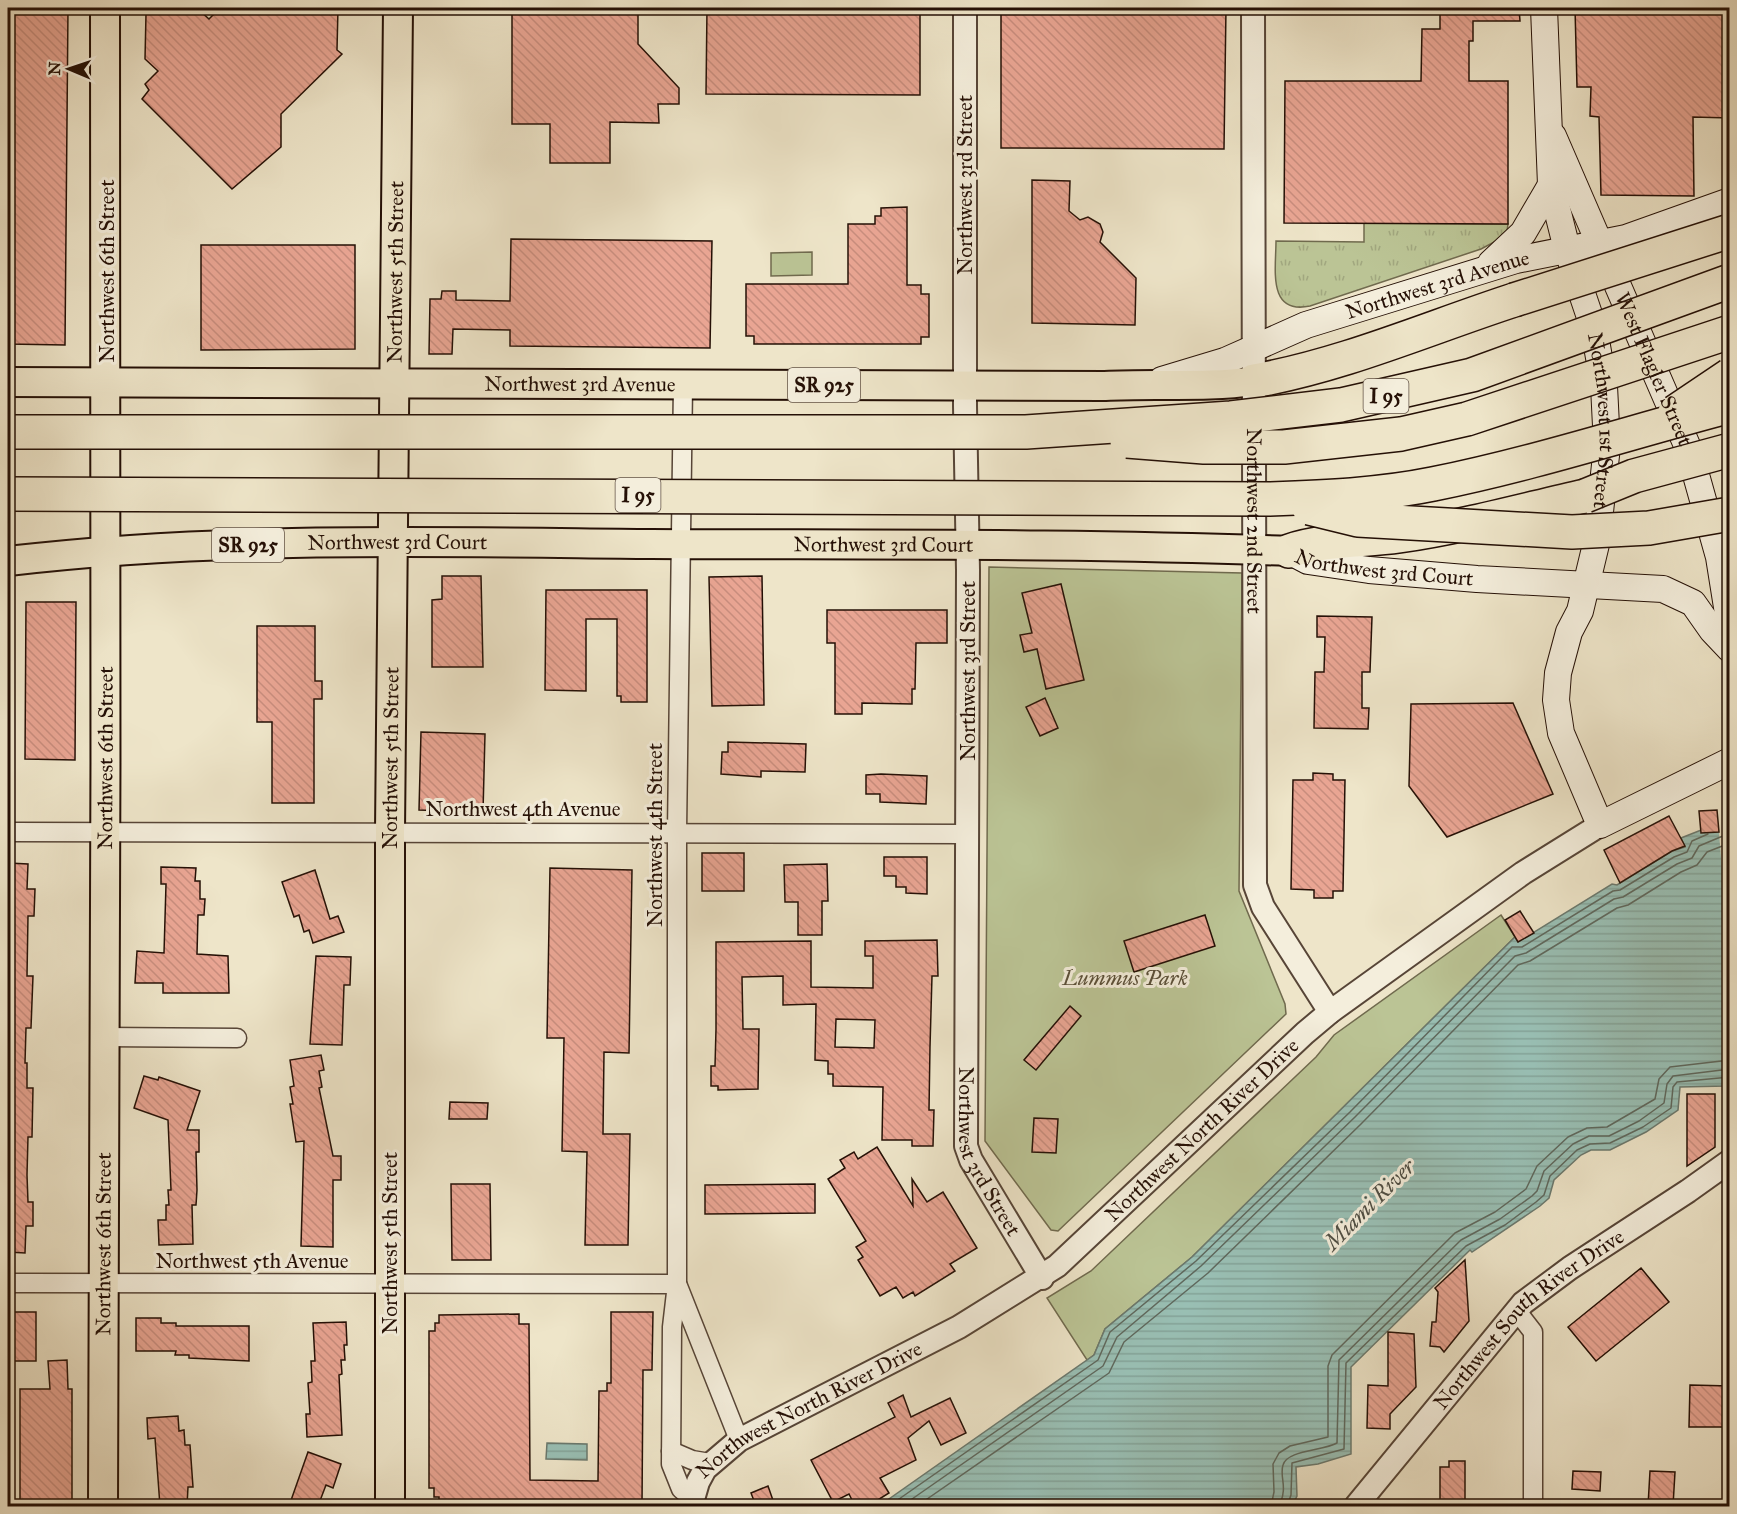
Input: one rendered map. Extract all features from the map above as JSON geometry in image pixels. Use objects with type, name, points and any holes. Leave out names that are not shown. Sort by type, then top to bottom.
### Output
[{"type":"highway","points":[[1254,381],[1296,374],[1367,352],[1514,300],[1730,231]]},
{"type":"highway","name":"I 95","points":[[8,432],[1026,432],[1269,415],[1373,399],[1438,384],[1520,359],[1730,281]]},
{"type":"highway","points":[[1026,432],[1204,447],[1284,447],[1372,438],[1467,419],[1730,332]]},
{"type":"highway","points":[[1653,426],[1730,375]]},
{"type":"highway","name":"I 95","points":[[8,494],[1269,499],[1348,496],[1432,484],[1576,449],[1730,406]]},
{"type":"highway","points":[[1585,496],[1634,476],[1730,450]]},
{"type":"highway","points":[[1289,550],[1308,544],[1369,540],[1432,531],[1585,496],[1637,492],[1730,474]]},
{"type":"highway","points":[[1269,499],[1358,520],[1572,532],[1649,528],[1730,514]]},
{"type":"main road","name":"Northwest 6th Street","points":[[103,1506],[104,551],[108,381],[105,8]]},
{"type":"main road","name":"Northwest 5th Street","points":[[390,1506],[390,831],[398,8]]},
{"type":"main road","name":"Northwest 1st Street","points":[[1544,8],[1551,185],[1567,249],[1594,329],[1606,397],[1607,446],[1597,540],[1580,611],[1569,632],[1556,686],[1557,715],[1569,753],[1600,825]]},
{"type":"main road","name":"West Flagler Street","points":[[1547,122],[1652,359],[1695,469],[1719,557],[1730,626]]},
{"type":"main road","points":[[1482,271],[1523,233],[1551,185]]},
{"type":"main road","name":"Northwest 3rd Avenue","points":[[1151,383],[1225,361],[1306,325],[1516,260],[1626,238],[1730,201]]},
{"type":"main road","name":"Northwest 3rd Avenue","points":[[8,382],[965,386],[1151,383],[1225,385],[1254,381]]},
{"type":"main road","name":"Northwest 3rd Court","points":[[8,561],[104,551],[393,543],[968,543],[1289,550],[1308,561],[1369,570],[1477,579],[1644,586],[1677,593],[1693,603],[1712,630],[1730,649]]},
{"type":"main road","points":[[1542,581],[1551,587],[1563,601],[1569,632]]},
{"type":"main road","name":"Northwest North River Drive","points":[[1600,825],[1730,761]]},
{"type":"street","name":"Northwest 3rd Street","points":[[964,8],[965,386],[968,543],[966,1146],[971,1160],[1042,1278]]},
{"type":"street","name":"Northwest 2nd Street","points":[[1253,8],[1255,885],[1263,907],[1330,1012]]},
{"type":"street","name":"Northwest 4th Street","points":[[683,386],[677,832],[677,1284],[672,1327],[670,1451],[676,1478],[692,1503]]},
{"type":"street","name":"Northwest North River Drive","points":[[692,1503],[698,1482],[710,1463],[739,1440],[959,1327],[1042,1278],[1081,1246],[1298,1039],[1330,1012],[1505,885],[1600,825]]},
{"type":"street","name":"Northwest 4th Avenue","points":[[8,832],[967,834]]},
{"type":"street","points":[[104,1037],[237,1038]]},
{"type":"street","name":"Northwest South River Drive","points":[[1356,1506],[1516,1310],[1570,1268],[1730,1161]]},
{"type":"street","name":"Northwest 5th Avenue","points":[[8,1283],[677,1284]]},
{"type":"street","name":"Northwest 4th Street","points":[[677,1284],[739,1440]]},
{"type":"street","points":[[1516,1310],[1533,1332],[1533,1506]]},
{"type":"street","points":[[670,1451],[710,1463]]},
{"type":"green space","points":[[1364,223],[1508,224],[1507,231],[1500,239],[1481,249],[1310,306],[1296,307],[1287,304],[1280,297],[1275,276],[1276,241],[1364,242]]},
{"type":"green space","points":[[812,252],[812,275],[771,276],[771,253]]},
{"type":"green space","name":"Lummus Park","points":[[989,567],[1242,573],[1239,891],[1285,1004],[1286,1014],[1058,1231],[1051,1230],[985,1141]]},
{"type":"green space","points":[[1501,915],[1515,937],[1192,1257],[1105,1329],[1094,1355],[1087,1360],[1047,1298],[1091,1271],[1316,1057],[1334,1035]]},
{"type":"water","name":"Miami River","points":[[1729,819],[1730,1077],[1726,1086],[1680,1087],[1678,1110],[1646,1132],[1610,1150],[1591,1150],[1581,1155],[1554,1180],[1549,1198],[1540,1206],[1472,1252],[1470,1250],[1351,1367],[1351,1454],[1318,1464],[1296,1467],[1297,1496],[1292,1506],[879,1506],[1094,1355],[1105,1329],[1192,1257],[1515,937],[1518,942],[1612,884],[1617,885],[1672,851],[1685,847],[1681,838]]},
{"type":"water","points":[[547,1443],[587,1444],[587,1460],[546,1459]]},
{"type":"pier","points":[[1730,816],[1730,957],[1729,957],[1718,820]]},
{"type":"building","points":[[8,8],[68,8],[65,345],[8,344]]},
{"type":"building","points":[[152,8],[197,8],[209,19],[220,8],[338,8],[337,50],[342,54],[281,114],[281,147],[232,189],[142,99],[149,90],[145,84],[158,71],[145,59],[146,14]]},
{"type":"building","points":[[512,8],[638,8],[638,44],[679,88],[679,104],[658,104],[659,123],[610,122],[610,163],[550,163],[550,124],[512,124]]},
{"type":"building","points":[[707,8],[920,8],[920,95],[706,94]]},
{"type":"building","points":[[1001,8],[1226,8],[1224,149],[1001,148]]},
{"type":"building","points":[[1440,8],[1519,8],[1520,21],[1473,21],[1473,41],[1469,41],[1469,81],[1508,81],[1508,224],[1284,223],[1285,81],[1421,81],[1422,29],[1440,29]]},
{"type":"building","points":[[1575,8],[1730,8],[1730,118],[1693,117],[1694,196],[1601,195],[1599,117],[1590,116],[1591,87],[1577,87]]},
{"type":"building","points":[[1032,180],[1070,181],[1069,211],[1080,220],[1088,217],[1100,224],[1103,232],[1100,242],[1136,278],[1135,325],[1032,323]]},
{"type":"building","points":[[907,207],[907,285],[921,285],[921,294],[929,294],[929,337],[921,337],[921,344],[754,344],[754,336],[746,336],[746,284],[848,284],[848,224],[875,224],[875,216],[881,216],[881,208]]},
{"type":"building","points":[[511,239],[712,241],[710,348],[510,346],[510,330],[453,329],[452,354],[429,354],[430,299],[441,299],[442,291],[456,291],[456,300],[510,301]]},
{"type":"building","points":[[201,245],[355,245],[355,349],[201,350]]},
{"type":"building","points":[[442,576],[481,576],[483,667],[432,667],[432,600],[442,599]]},
{"type":"building","points":[[762,576],[764,705],[712,706],[709,577]]},
{"type":"building","points":[[1061,584],[1084,680],[1046,689],[1037,649],[1024,652],[1020,635],[1032,633],[1022,593]]},
{"type":"building","points":[[546,590],[647,590],[647,702],[621,702],[621,696],[617,696],[617,619],[586,619],[586,691],[545,690]]},
{"type":"building","points":[[26,602],[76,602],[75,760],[25,759]]},
{"type":"building","points":[[827,610],[947,610],[947,643],[916,643],[915,689],[912,689],[912,704],[862,703],[862,714],[835,714],[835,643],[827,643]]},
{"type":"building","points":[[1317,616],[1372,617],[1370,672],[1362,672],[1362,708],[1369,708],[1368,729],[1314,728],[1315,672],[1324,672],[1325,637],[1317,637]]},
{"type":"building","points":[[257,626],[315,626],[315,681],[322,681],[322,699],[314,699],[314,803],[272,803],[272,722],[257,722]]},
{"type":"building","points":[[1045,698],[1058,728],[1040,736],[1026,707]]},
{"type":"building","points":[[1513,703],[1553,794],[1447,837],[1409,786],[1411,704]]},
{"type":"building","points":[[421,732],[485,734],[483,812],[419,810]]},
{"type":"building","points":[[728,742],[806,744],[805,772],[761,771],[761,777],[721,774],[722,752],[728,752]]},
{"type":"building","points":[[1313,773],[1333,774],[1333,780],[1345,780],[1343,891],[1333,891],[1333,898],[1314,898],[1314,890],[1291,889],[1293,780],[1313,780]]},
{"type":"building","points":[[866,775],[927,776],[926,804],[880,802],[880,794],[866,794]]},
{"type":"building","points":[[1717,810],[1719,832],[1701,833],[1699,811]]},
{"type":"building","points":[[1669,816],[1685,846],[1672,851],[1620,883],[1604,850]]},
{"type":"building","points":[[702,853],[744,853],[744,891],[702,891]]},
{"type":"building","points":[[884,857],[927,857],[927,894],[906,893],[906,887],[896,887],[896,876],[884,876]]},
{"type":"building","points":[[8,863],[28,864],[27,889],[35,889],[34,916],[28,916],[27,976],[33,976],[31,1028],[26,1028],[25,1063],[27,1063],[27,1088],[33,1088],[32,1137],[28,1137],[27,1175],[28,1202],[33,1202],[33,1226],[26,1226],[25,1253],[8,1252]]},
{"type":"building","points":[[827,864],[828,901],[822,901],[822,935],[798,935],[798,902],[785,902],[784,865]]},
{"type":"building","points":[[161,867],[196,868],[195,881],[200,881],[200,899],[205,899],[204,915],[198,915],[197,954],[228,956],[229,993],[163,993],[163,983],[135,983],[137,951],[164,953],[166,884],[161,884]]},
{"type":"building","points":[[550,868],[632,870],[629,1053],[604,1052],[603,1134],[630,1134],[628,1245],[585,1245],[587,1152],[562,1151],[564,1038],[547,1038]]},
{"type":"building","points":[[315,870],[330,919],[338,916],[344,932],[313,943],[309,930],[304,932],[299,915],[294,917],[282,882]]},
{"type":"building","points":[[1520,911],[1534,933],[1518,942],[1505,920]]},
{"type":"building","points":[[1205,915],[1215,946],[1134,972],[1124,941]]},
{"type":"building","points":[[937,940],[938,976],[932,976],[930,1047],[929,1110],[934,1110],[933,1146],[912,1146],[912,1140],[882,1140],[883,1087],[833,1086],[833,1074],[828,1074],[828,1061],[815,1060],[816,1004],[783,1005],[783,976],[742,977],[743,1029],[759,1029],[758,1089],[718,1090],[718,1086],[711,1086],[711,1066],[715,1066],[716,942],[811,941],[811,987],[873,988],[873,956],[865,956],[865,941]],"holes":[[[836,1019],[875,1020],[874,1048],[835,1047]]]},
{"type":"building","points":[[316,956],[351,957],[350,985],[344,985],[342,1045],[310,1044]]},
{"type":"building","points":[[1070,1006],[1081,1016],[1036,1070],[1024,1060]]},
{"type":"building","points":[[321,1055],[324,1070],[319,1071],[322,1087],[319,1088],[333,1156],[341,1156],[341,1180],[333,1180],[333,1247],[301,1246],[304,1141],[296,1142],[290,1104],[293,1104],[290,1087],[294,1086],[290,1060]]},
{"type":"building","points":[[144,1076],[158,1080],[159,1077],[200,1091],[187,1130],[199,1130],[199,1152],[196,1152],[196,1205],[192,1205],[193,1244],[159,1245],[158,1220],[166,1220],[166,1205],[169,1205],[168,1190],[171,1190],[168,1120],[134,1108]]},
{"type":"building","points":[[1687,1094],[1715,1094],[1715,1147],[1687,1166]]},
{"type":"building","points":[[450,1102],[488,1103],[487,1119],[449,1119]]},
{"type":"building","points":[[1034,1118],[1058,1119],[1056,1153],[1032,1152]]},
{"type":"building","points":[[877,1147],[913,1206],[912,1179],[927,1202],[943,1192],[977,1248],[950,1264],[955,1271],[915,1296],[913,1292],[903,1298],[896,1287],[880,1296],[858,1260],[863,1257],[856,1247],[866,1241],[828,1179],[845,1168],[840,1160],[854,1152],[858,1159]]},
{"type":"building","points":[[451,1184],[490,1184],[491,1260],[452,1260]]},
{"type":"building","points":[[815,1184],[815,1213],[705,1214],[705,1185]]},
{"type":"building","points":[[1465,1260],[1469,1321],[1444,1352],[1440,1347],[1430,1346],[1432,1322],[1436,1322],[1438,1292],[1435,1288]]},
{"type":"building","points":[[1641,1268],[1669,1302],[1596,1361],[1568,1327]]},
{"type":"building","points":[[8,1312],[36,1312],[36,1361],[8,1361]]},
{"type":"building","points":[[611,1312],[653,1312],[652,1370],[643,1370],[642,1506],[439,1506],[439,1497],[434,1497],[434,1488],[429,1488],[429,1331],[435,1331],[435,1323],[439,1323],[439,1315],[519,1314],[519,1324],[529,1324],[530,1480],[598,1481],[599,1391],[607,1391],[607,1383],[611,1383]]},
{"type":"building","points":[[136,1318],[161,1318],[161,1323],[176,1323],[176,1326],[249,1326],[249,1361],[189,1358],[189,1355],[175,1355],[176,1351],[136,1351]]},
{"type":"building","points":[[346,1322],[347,1345],[344,1345],[345,1360],[341,1360],[342,1374],[339,1375],[342,1435],[307,1437],[306,1414],[310,1414],[308,1383],[312,1382],[311,1361],[315,1361],[313,1323]]},
{"type":"building","points":[[1388,1332],[1414,1334],[1416,1387],[1390,1414],[1390,1429],[1367,1428],[1368,1385],[1388,1386]]},
{"type":"building","points":[[67,1360],[68,1389],[72,1389],[72,1506],[20,1506],[20,1389],[50,1389],[48,1361]]},
{"type":"building","points":[[1690,1385],[1730,1386],[1730,1427],[1689,1427]]},
{"type":"building","points":[[903,1395],[911,1417],[950,1398],[966,1433],[941,1445],[929,1421],[908,1438],[916,1460],[880,1478],[889,1493],[876,1501],[879,1506],[855,1506],[849,1494],[833,1502],[811,1460],[895,1417],[888,1403]]},
{"type":"building","points":[[178,1416],[179,1431],[184,1430],[185,1445],[190,1445],[193,1487],[188,1487],[187,1506],[160,1506],[155,1438],[148,1439],[147,1418]]},
{"type":"building","points":[[308,1452],[341,1464],[333,1488],[326,1485],[318,1506],[289,1506]]},
{"type":"building","points":[[1449,1461],[1465,1461],[1465,1506],[1440,1506],[1440,1467],[1449,1467]]},
{"type":"building","points":[[1573,1471],[1601,1472],[1600,1491],[1572,1489]]},
{"type":"building","points":[[1650,1471],[1675,1472],[1673,1506],[1648,1506]]},
{"type":"building","points":[[768,1486],[775,1506],[756,1506],[751,1493]]}]
